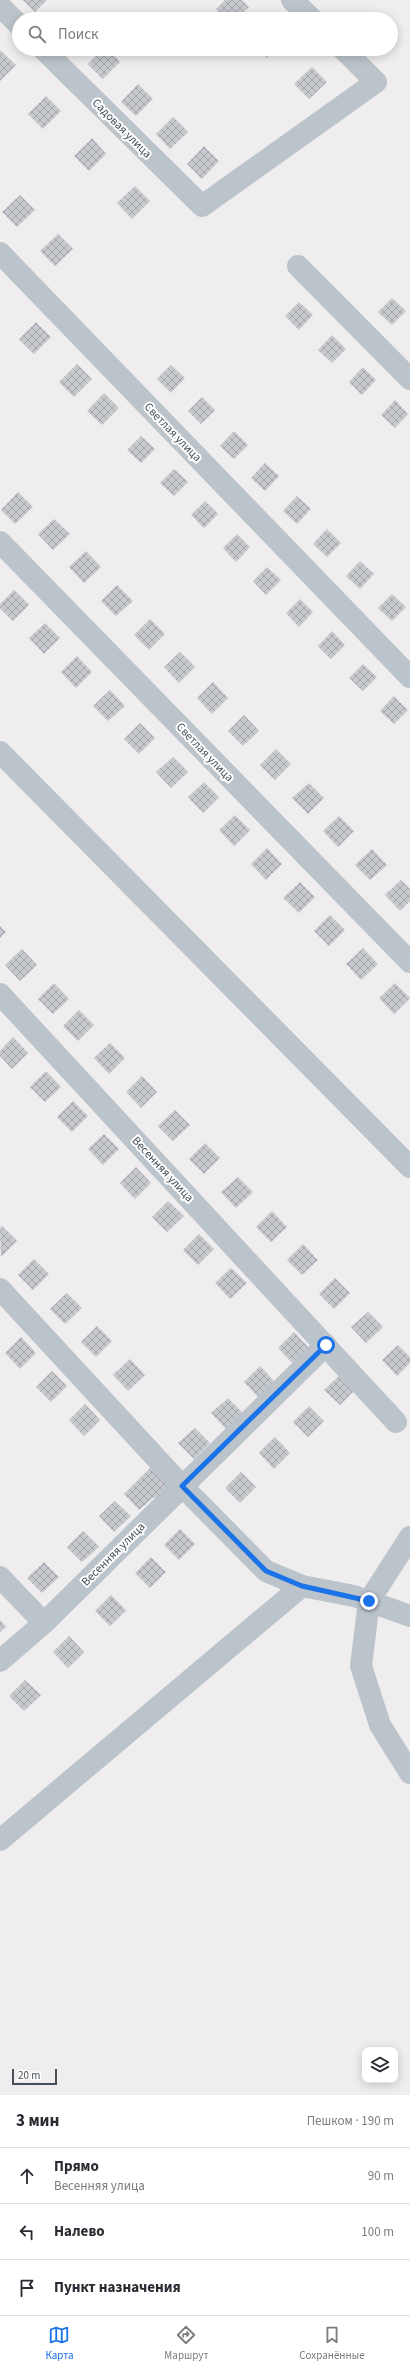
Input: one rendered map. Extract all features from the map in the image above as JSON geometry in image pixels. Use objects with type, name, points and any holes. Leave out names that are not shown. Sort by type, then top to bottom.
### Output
[{"type":"street","points":[[292,0],[305,12]]},
{"type":"street","points":[[0,6],[12,18]]},
{"type":"street","name":"Садовая улица","points":[[50,56],[202,206],[376,82],[350,56]]},
{"type":"street","name":"Светлая улица","points":[[0,254],[410,677]]},
{"type":"street","points":[[298,266],[410,379]]},
{"type":"street","name":"Светлая улица","points":[[0,542],[410,962]]},
{"type":"street","points":[[0,752],[410,1167]]},
{"type":"street","name":"Весенняя улица","points":[[0,994],[396,1422]]},
{"type":"street","points":[[0,1289],[182,1486],[266,1571],[302,1586],[369,1601],[410,1616]]},
{"type":"street","name":"Весенняя улица","points":[[0,1661],[44,1623],[326,1345]]},
{"type":"street","points":[[410,1537],[369,1601],[361,1666],[380,1725],[410,1773]]},
{"type":"street","points":[[0,1577],[44,1623]]},
{"type":"street","points":[[0,1840],[302,1586]]},
{"type":"building","points":[[23,0],[47,0],[35,12]]},
{"type":"building","points":[[225,0],[242,0],[249,7],[244,12],[219,12],[216,9]]},
{"type":"building","points":[[0,50],[16,65],[0,81]]},
{"type":"building","points":[[96,56],[114,56],[120,62],[103,79],[88,64]]},
{"type":"building","points":[[312,67],[327,82],[309,99],[294,84]]},
{"type":"building","points":[[138,84],[153,99],[136,116],[121,102]]},
{"type":"building","points":[[46,96],[61,111],[43,129],[28,114]]},
{"type":"building","points":[[173,117],[188,132],[170,149],[156,134]]},
{"type":"building","points":[[92,138],[106,154],[89,171],[74,156]]},
{"type":"building","points":[[204,146],[219,161],[202,179],[187,164]]},
{"type":"building","points":[[135,186],[150,201],[132,219],[117,203]]},
{"type":"building","points":[[20,195],[35,210],[17,227],[2,212]]},
{"type":"building","points":[[58,234],[73,249],[55,266],[40,251]]},
{"type":"building","points":[[392,298],[406,311],[392,325],[378,312]]},
{"type":"building","points":[[299,302],[313,315],[299,330],[285,316]]},
{"type":"building","points":[[36,322],[51,337],[34,354],[19,339]]},
{"type":"building","points":[[332,335],[346,349],[332,363],[318,350]]},
{"type":"building","points":[[77,364],[92,379],[74,397],[59,382]]},
{"type":"building","points":[[171,365],[185,378],[171,393],[157,379]]},
{"type":"building","points":[[363,367],[376,380],[362,395],[349,382]]},
{"type":"building","points":[[104,393],[119,408],[102,425],[87,411]]},
{"type":"building","points":[[202,397],[215,410],[201,424],[188,411]]},
{"type":"building","points":[[395,400],[408,414],[395,428],[381,415]]},
{"type":"building","points":[[234,431],[248,445],[234,459],[220,446]]},
{"type":"building","points":[[141,436],[155,449],[141,463],[127,450]]},
{"type":"building","points":[[265,463],[279,476],[265,491],[251,478]]},
{"type":"building","points":[[174,469],[188,482],[174,496],[160,483]]},
{"type":"building","points":[[18,492],[33,507],[15,524],[1,510]]},
{"type":"building","points":[[297,496],[311,509],[297,524],[283,511]]},
{"type":"building","points":[[205,501],[218,514],[204,528],[191,515]]},
{"type":"building","points":[[54,519],[70,534],[53,550],[38,534]]},
{"type":"building","points":[[327,529],[341,543],[327,557],[313,544]]},
{"type":"building","points":[[237,534],[250,547],[236,562],[223,548]]},
{"type":"building","points":[[86,551],[101,567],[84,583],[69,567]]},
{"type":"building","points":[[360,561],[374,574],[360,589],[346,576]]},
{"type":"building","points":[[267,567],[281,580],[266,595],[253,581]]},
{"type":"building","points":[[117,585],[133,601],[116,616],[101,601]]},
{"type":"building","points":[[14,590],[29,605],[13,621],[0,608],[0,604]]},
{"type":"building","points":[[392,594],[406,607],[392,621],[378,608]]},
{"type":"building","points":[[300,599],[313,612],[299,627],[286,613]]},
{"type":"building","points":[[150,619],[165,634],[149,650],[134,635]]},
{"type":"building","points":[[45,623],[60,638],[44,654],[29,638]]},
{"type":"building","points":[[332,631],[345,645],[331,659],[318,646]]},
{"type":"building","points":[[180,652],[195,667],[179,683],[164,667]]},
{"type":"building","points":[[77,656],[92,672],[76,688],[61,672]]},
{"type":"building","points":[[363,664],[377,677],[363,691],[349,678]]},
{"type":"building","points":[[213,682],[228,698],[212,714],[197,698]]},
{"type":"building","points":[[110,690],[125,706],[108,721],[93,706]]},
{"type":"building","points":[[394,696],[408,710],[394,724],[380,711]]},
{"type":"building","points":[[244,715],[259,731],[243,746],[228,731]]},
{"type":"building","points":[[140,723],[155,738],[139,754],[124,739]]},
{"type":"building","points":[[276,749],[291,764],[275,780],[260,765]]},
{"type":"building","points":[[173,757],[188,772],[171,788],[156,772]]},
{"type":"building","points":[[204,782],[219,797],[203,813],[188,797]]},
{"type":"building","points":[[309,783],[324,798],[308,814],[292,798]]},
{"type":"building","points":[[235,815],[250,830],[234,846],[219,830]]},
{"type":"building","points":[[339,816],[354,831],[338,847],[323,831]]},
{"type":"building","points":[[267,848],[282,864],[266,880],[251,864]]},
{"type":"building","points":[[372,849],[387,865],[370,880],[355,865]]},
{"type":"building","points":[[401,880],[410,889],[410,901],[400,911],[385,895]]},
{"type":"building","points":[[300,882],[315,897],[299,913],[283,898]]},
{"type":"building","points":[[330,915],[345,930],[329,946],[314,931]]},
{"type":"building","points":[[0,926],[6,932],[0,938]]},
{"type":"building","points":[[363,948],[378,964],[361,980],[346,964]]},
{"type":"building","points":[[22,949],[37,965],[20,981],[5,965]]},
{"type":"building","points":[[54,983],[69,999],[53,1014],[38,999]]},
{"type":"building","points":[[395,983],[410,998],[394,1014],[379,998]]},
{"type":"building","points":[[79,1010],[94,1025],[78,1041],[63,1026]]},
{"type":"building","points":[[13,1037],[28,1053],[12,1069],[0,1056],[0,1051]]},
{"type":"building","points":[[110,1043],[125,1058],[109,1074],[94,1058]]},
{"type":"building","points":[[46,1071],[61,1087],[45,1102],[30,1087]]},
{"type":"building","points":[[142,1076],[157,1092],[141,1108],[126,1092]]},
{"type":"building","points":[[73,1101],[88,1116],[72,1132],[57,1117]]},
{"type":"building","points":[[175,1110],[190,1125],[173,1141],[158,1126]]},
{"type":"building","points":[[104,1134],[119,1149],[103,1165],[88,1149]]},
{"type":"building","points":[[205,1143],[220,1158],[204,1174],[189,1159]]},
{"type":"building","points":[[136,1167],[151,1183],[135,1199],[120,1183]]},
{"type":"building","points":[[238,1177],[253,1192],[236,1208],[221,1192]]},
{"type":"building","points":[[168,1201],[184,1216],[167,1232],[152,1217]]},
{"type":"building","points":[[272,1211],[287,1227],[271,1242],[256,1227]]},
{"type":"building","points":[[2,1226],[17,1241],[1,1257],[0,1228]]},
{"type":"building","points":[[199,1234],[214,1249],[198,1265],[183,1250]]},
{"type":"building","points":[[303,1244],[318,1260],[302,1275],[287,1260]]},
{"type":"building","points":[[34,1259],[49,1274],[33,1290],[18,1275]]},
{"type":"building","points":[[231,1268],[247,1283],[230,1299],[215,1283]]},
{"type":"building","points":[[335,1278],[350,1293],[334,1309],[319,1294]]},
{"type":"building","points":[[67,1293],[82,1308],[65,1324],[50,1309]]},
{"type":"building","points":[[368,1312],[383,1327],[366,1343],[351,1327]]},
{"type":"building","points":[[97,1326],[112,1341],[96,1357],[81,1342]]},
{"type":"building","points":[[294,1332],[309,1348],[293,1364],[278,1348]]},
{"type":"building","points":[[21,1337],[36,1353],[20,1369],[5,1353]]},
{"type":"building","points":[[398,1345],[410,1357],[410,1363],[397,1376],[382,1360]]},
{"type":"building","points":[[130,1359],[145,1375],[128,1391],[113,1375]]},
{"type":"building","points":[[260,1366],[275,1382],[259,1398],[244,1382]]},
{"type":"building","points":[[52,1371],[67,1386],[51,1402],[36,1387]]},
{"type":"building","points":[[341,1374],[356,1389],[340,1405],[324,1390]]},
{"type":"building","points":[[228,1398],[243,1413],[226,1429],[211,1413]]},
{"type":"building","points":[[85,1404],[100,1420],[84,1436],[69,1420]]},
{"type":"building","points":[[309,1406],[324,1421],[308,1437],[293,1422]]},
{"type":"building","points":[[195,1428],[210,1443],[194,1459],[178,1443]]},
{"type":"building","points":[[275,1437],[290,1453],[274,1469],[259,1453]]},
{"type":"building","points":[[154,1464],[175,1486],[158,1501],[154,1497],[139,1510],[124,1494]]},
{"type":"building","points":[[241,1472],[256,1487],[240,1503],[225,1488]]},
{"type":"building","points":[[115,1501],[131,1516],[114,1532],[99,1516]]},
{"type":"building","points":[[180,1529],[195,1544],[179,1560],[164,1545]]},
{"type":"building","points":[[83,1531],[99,1547],[82,1562],[67,1547]]},
{"type":"building","points":[[151,1557],[166,1572],[150,1588],[135,1573]]},
{"type":"building","points":[[44,1562],[59,1577],[42,1593],[27,1578]]},
{"type":"building","points":[[111,1595],[126,1610],[110,1626],[95,1611]]},
{"type":"building","points":[[0,1620],[6,1626],[0,1632]]},
{"type":"building","points":[[69,1636],[84,1652],[68,1668],[53,1652]]},
{"type":"building","points":[[25,1680],[41,1695],[24,1711],[9,1696]]},
{"type":"route","points":[[326,1345],[182,1486],[266,1571],[302,1586],[335,1594],[354,1596],[369,1601]]}]
